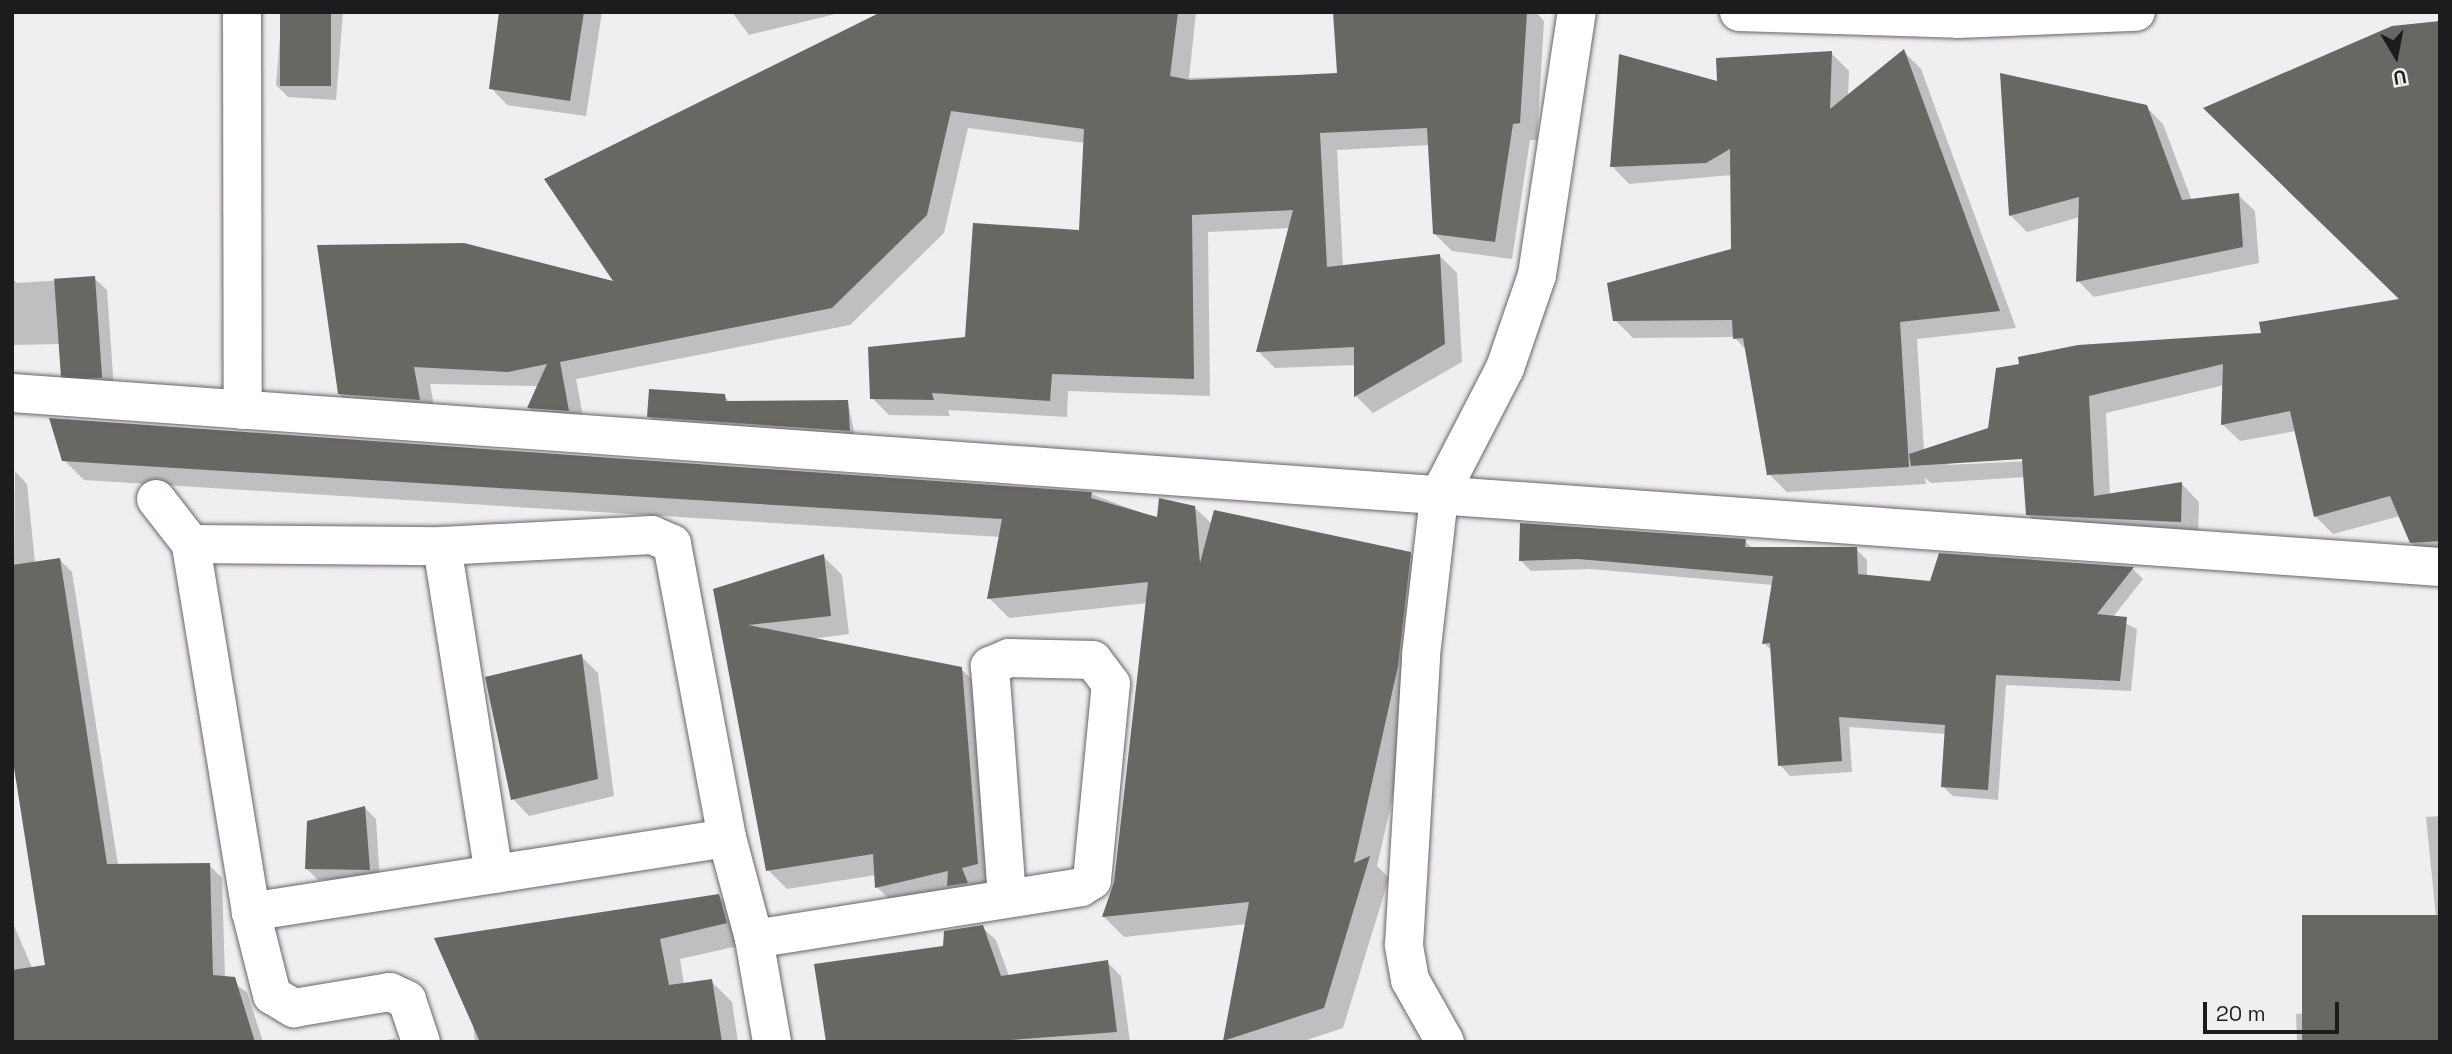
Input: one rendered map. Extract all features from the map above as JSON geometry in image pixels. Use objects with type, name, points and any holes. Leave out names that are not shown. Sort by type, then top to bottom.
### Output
[{"type":"street","points":[[242,12],[243,410]]},
{"type":"street","points":[[1445,1042],[1410,980],[1404,945],[1421,655],[1439,496],[1505,368],[1538,275],[1577,12]]},
{"type":"street","points":[[1740,12],[1958,19],[2136,12]]},
{"type":"street","points":[[12,393],[2440,566]]},
{"type":"street","points":[[156,499],[191,544],[251,912],[272,995],[294,1008],[390,992],[407,1000],[421,1042]]},
{"type":"street","points":[[191,544],[443,546],[652,535],[672,544],[727,838],[754,939],[772,1042]]},
{"type":"street","points":[[443,546],[494,874]]},
{"type":"street","points":[[754,939],[1007,896],[1092,880],[1111,684],[1093,660],[1009,657],[990,666],[1007,896]]},
{"type":"street","points":[[251,912],[727,838]]},
{"type":"building","points":[[280,12],[331,12],[331,86],[280,86]]},
{"type":"building","points":[[499,12],[584,12],[570,101],[489,89]]},
{"type":"building","points":[[881,12],[1178,12],[1170,76],[1190,80],[1337,73],[1333,12],[1527,12],[1520,123],[1513,124],[1495,242],[1433,234],[1427,128],[1320,133],[1327,267],[1440,254],[1445,344],[1354,397],[1354,347],[1256,352],[1293,210],[1192,215],[1194,379],[1052,374],[1050,401],[932,393],[934,400],[870,399],[868,347],[965,337],[973,223],[1079,230],[1084,129],[951,111],[927,215],[832,308],[560,362],[569,411],[527,408],[547,364],[508,372],[414,367],[420,400],[338,394],[317,245],[464,243],[613,281],[544,179]]},
{"type":"building","points":[[2440,21],[2440,541],[2410,543],[2390,496],[2314,517],[2290,411],[2221,425],[2223,364],[2089,396],[2094,496],[2182,482],[2181,522],[2026,515],[2022,459],[1911,466],[1909,454],[1988,428],[1996,368],[2019,364],[2018,357],[2078,345],[2261,333],[2259,322],[2399,299],[2203,108],[2392,26]]},
{"type":"building","points":[[1904,49],[2000,311],[1900,322],[1909,467],[1767,475],[1743,338],[1733,339],[1732,320],[1613,321],[1607,283],[1731,249],[1730,149],[1706,163],[1610,167],[1619,54],[1717,81],[1716,58],[1832,51],[1830,109]]},
{"type":"building","points":[[2000,73],[2147,105],[2182,200],[2239,193],[2243,247],[2076,282],[2079,197],[2009,216]]},
{"type":"building","points":[[95,276],[102,378],[61,381],[54,279]]},
{"type":"building","points":[[649,389],[725,394],[726,401],[848,400],[850,431],[647,417]]},
{"type":"building","points":[[49,418],[1092,492],[1091,498],[1157,517],[1159,498],[1195,506],[1200,563],[1214,510],[1411,552],[1398,666],[1354,863],[1370,856],[1324,1008],[1223,1041],[1249,902],[1102,917],[1114,882],[1148,582],[987,599],[1002,519],[62,461]]},
{"type":"building","points":[[1520,523],[1746,539],[1745,547],[1857,547],[1858,574],[1930,581],[1939,553],[2134,567],[2097,614],[2127,617],[2120,681],[1996,675],[1988,790],[1941,787],[1945,725],[1839,717],[1842,761],[1778,766],[1770,643],[1762,644],[1773,576],[1578,559],[1519,561]]},
{"type":"building","points":[[824,554],[831,616],[748,625],[962,667],[978,864],[962,868],[968,883],[947,886],[948,871],[875,888],[873,854],[766,871],[713,589]]},
{"type":"building","points":[[60,558],[107,864],[210,863],[213,975],[235,977],[255,1042],[12,1042],[12,970],[45,965],[12,755],[12,565]]},
{"type":"building","points":[[582,654],[598,779],[511,800],[485,677]]},
{"type":"building","points":[[365,806],[370,870],[305,869],[307,821]]},
{"type":"building","points":[[719,894],[727,923],[660,939],[669,985],[712,979],[722,1042],[480,1042],[434,938]]},
{"type":"building","points":[[2302,915],[2440,915],[2440,1042],[2302,1042]]},
{"type":"building","points":[[983,925],[1001,976],[1108,960],[1117,1032],[984,1042],[826,1042],[814,964],[943,946],[944,931]]}]
